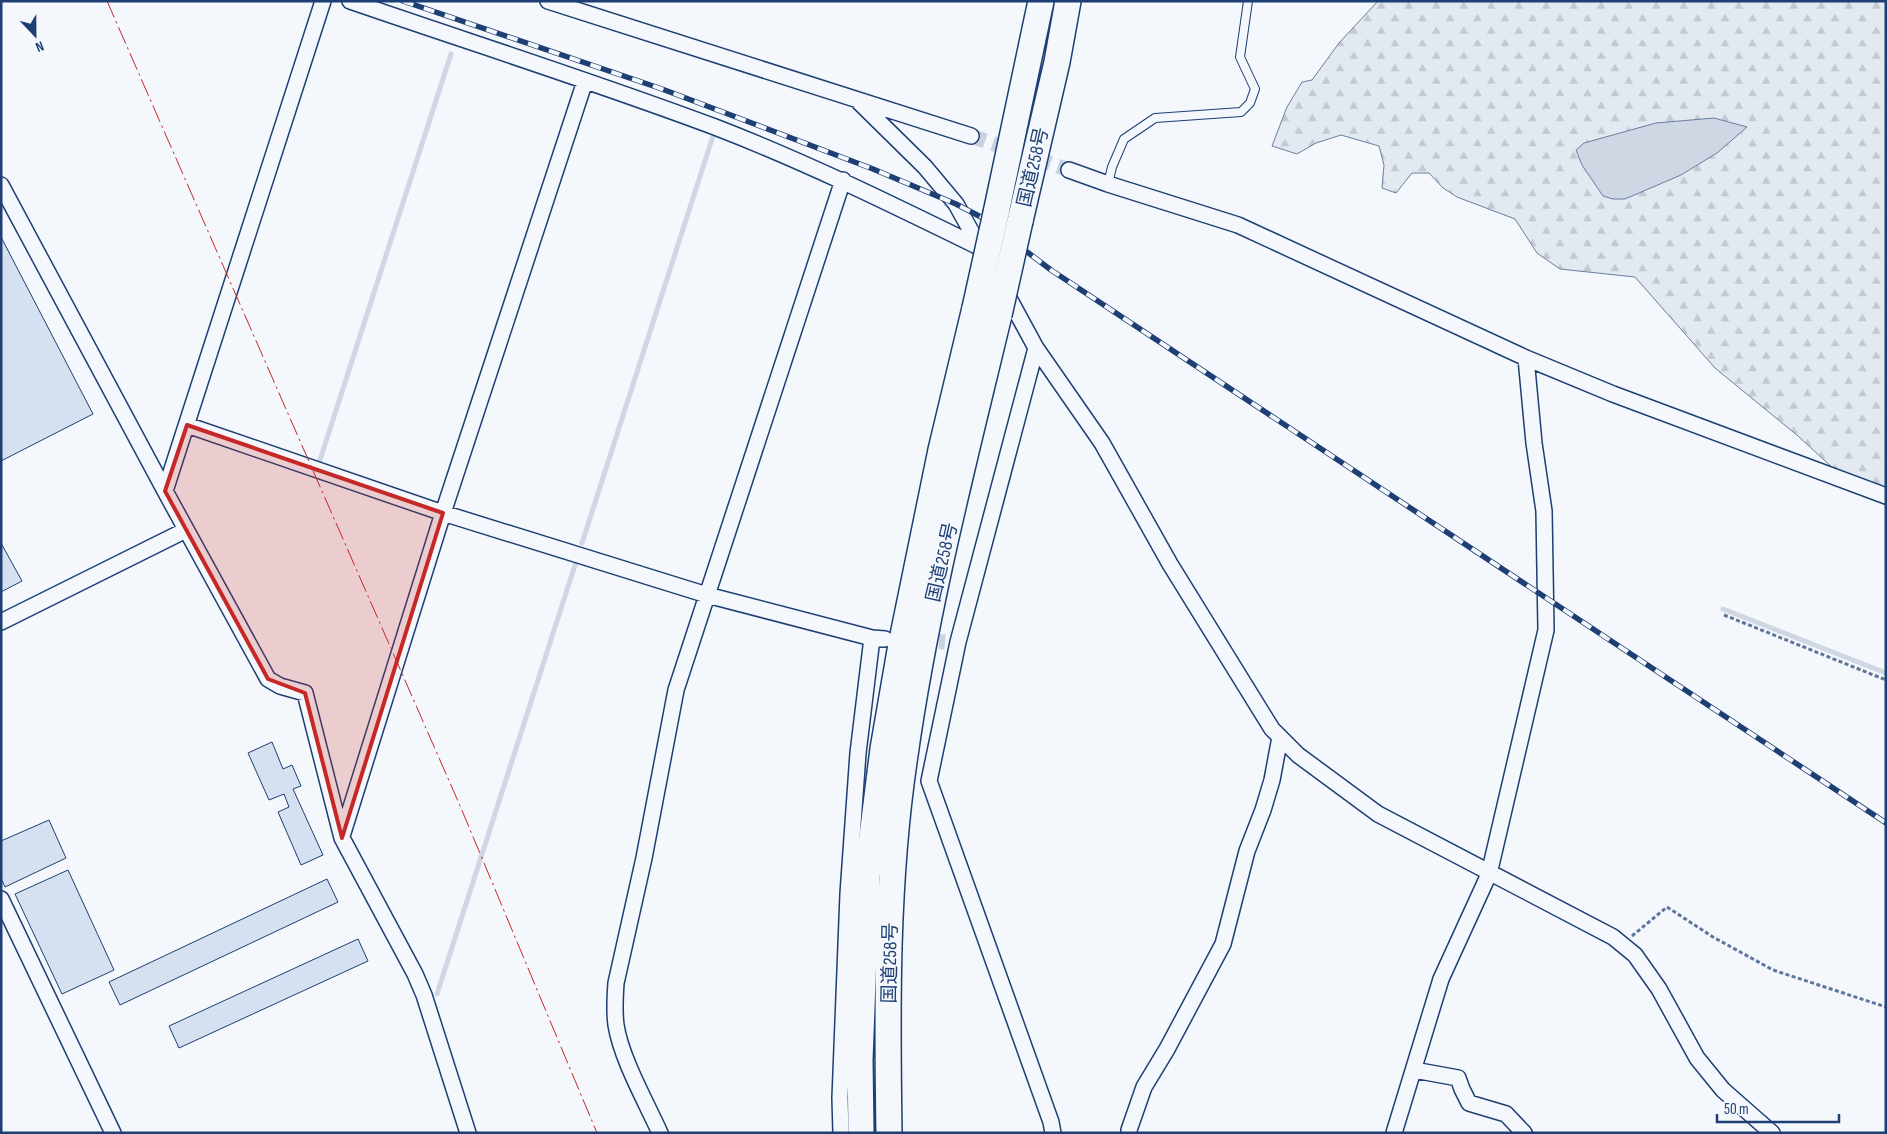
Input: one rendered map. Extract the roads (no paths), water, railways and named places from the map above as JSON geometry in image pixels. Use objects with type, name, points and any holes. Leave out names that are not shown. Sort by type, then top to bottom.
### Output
[{"type":"highway","name":"国道258号","points":[[860,1133],[860,1060],[867,876],[883,749],[901,645],[941,450],[975,308],[1041,1]]},
{"type":"highway","name":"国道258号","points":[[889,1133],[888,956],[892,872],[904,756],[928,623],[966,451],[1057,62],[1068,1]]},
{"type":"street","points":[[165,491],[324,1]]},
{"type":"street","points":[[350,1],[716,128],[843,180],[981,248]]},
{"type":"street","points":[[548,1],[971,136]]},
{"type":"street","points":[[342,838],[443,513],[584,81]]},
{"type":"street","points":[[857,100],[925,168],[956,204],[1036,348],[1102,443],[1175,572],[1272,729],[1298,755],[1378,814],[1489,874],[1613,937],[1622,944],[1635,955],[1659,989],[1697,1058],[1723,1090],[1772,1133]]},
{"type":"street","points":[[1068,170],[1238,225],[1526,358],[1631,401],[1886,496]]},
{"type":"street","points":[[660,1133],[621,1047],[616,1026],[614,1004],[616,983],[644,858],[676,690],[843,180]]},
{"type":"street","points":[[1,184],[268,679],[280,686],[305,693],[342,838],[415,974],[424,995],[468,1133]]},
{"type":"street","points":[[1036,348],[952,642],[929,781],[1051,1122],[1053,1133]]},
{"type":"street","points":[[1394,1133],[1441,979],[1489,874],[1546,630],[1544,511],[1534,443],[1526,358]]},
{"type":"street","points":[[187,425],[443,513],[707,595],[878,639],[858,753],[848,894],[840,1098],[841,1133]]},
{"type":"street","points":[[1,622],[186,530]]},
{"type":"street","points":[[1129,1133],[1128,1130],[1144,1087],[1167,1049],[1223,944],[1247,852],[1272,780],[1280,736]]},
{"type":"street","points":[[1,898],[113,1133]]},
{"type":"street","points":[[1414,1070],[1458,1078],[1469,1103],[1506,1114],[1524,1133]]},
{"type":"lane","points":[[1108,184],[1112,167],[1124,140],[1155,118],[1241,112],[1250,103],[1255,89],[1240,57],[1248,1]]},
{"type":"waterway","points":[[319,463],[451,54]]},
{"type":"waterway","points":[[582,543],[713,136]]},
{"type":"waterway","points":[[437,994],[576,562]]},
{"type":"waterway","points":[[1723,609],[1886,673]]},
{"type":"tunnel","points":[[971,136],[1069,170]]},
{"type":"tunnel","points":[[916,640],[945,642]]},
{"type":"railway","points":[[403,1],[662,89],[873,169],[956,204],[981,217],[1051,270],[1886,823]]}]
